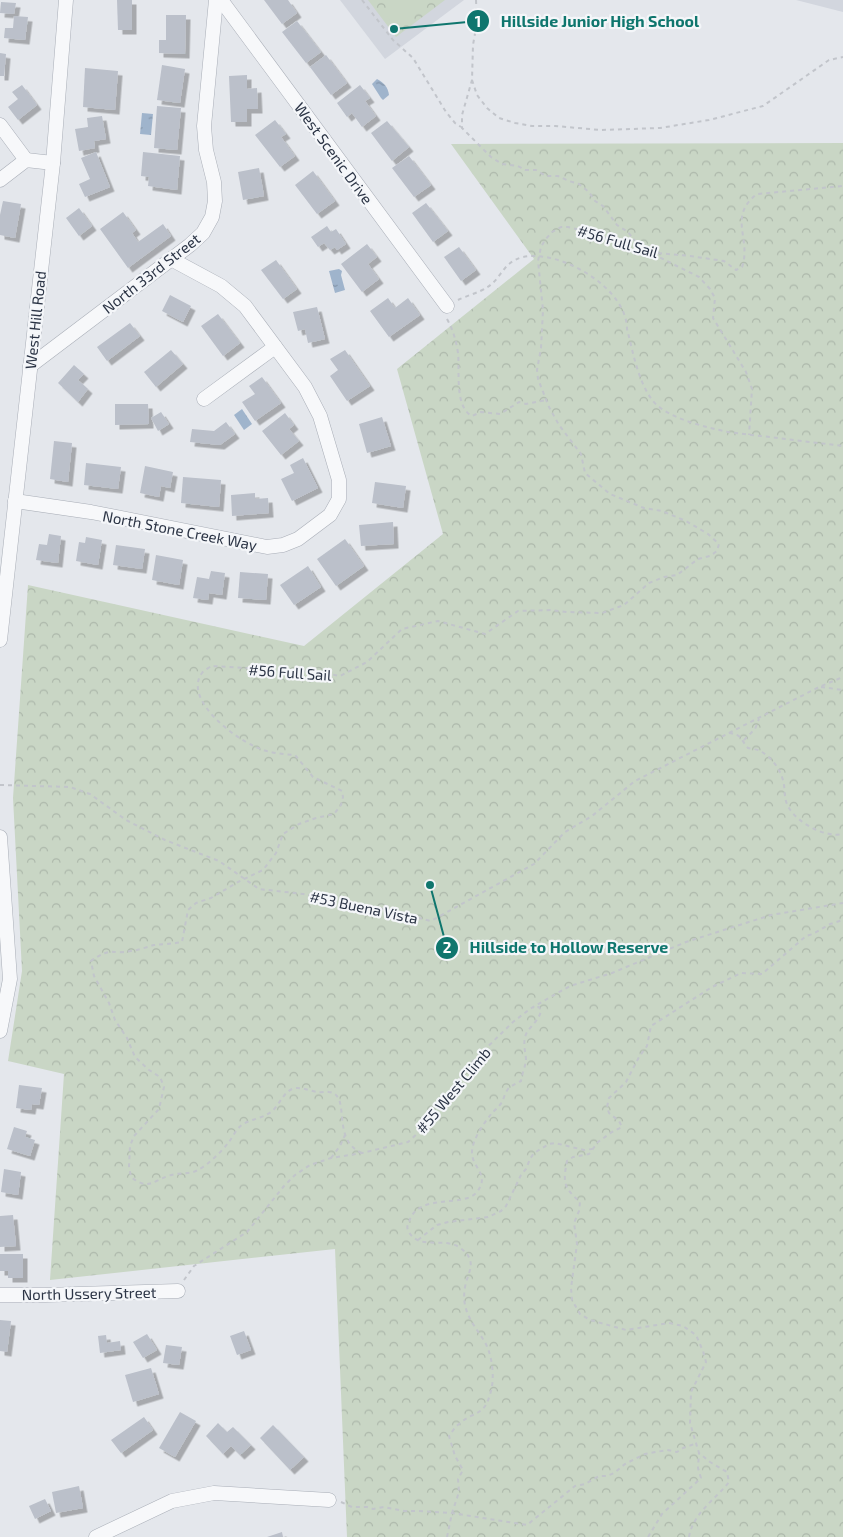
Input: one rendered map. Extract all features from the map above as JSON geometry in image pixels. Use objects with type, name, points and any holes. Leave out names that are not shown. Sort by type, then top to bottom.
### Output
[{"type":"street","name":"West Hill Road","points":[[0,640],[53,163],[66,0]]},
{"type":"street","name":"North 33rd Street","points":[[30,366],[203,233],[212,217],[215,201],[214,182],[206,150],[204,126],[216,0]]},
{"type":"street","name":"West Scenic Drive","points":[[221,0],[448,302]]},
{"type":"street","points":[[0,126],[26,160]]},
{"type":"street","points":[[0,180],[26,160],[53,163]]},
{"type":"street","name":"North Stone Creek Way","points":[[15,501],[91,512],[267,547],[283,545],[298,539],[330,515],[339,499],[339,480],[320,416],[305,387],[245,306],[221,286],[171,259]]},
{"type":"street","points":[[204,399],[275,347]]},
{"type":"street","points":[[0,837],[10,979],[0,1031]]},
{"type":"street","name":"North Ussery Street","points":[[0,1295],[44,1296],[178,1291]]},
{"type":"street","points":[[96,1537],[172,1502],[214,1493],[329,1500]]},
{"type":"path","points":[[362,0],[393,40],[413,58],[446,112],[455,123],[491,157],[502,164],[518,166],[525,170],[536,170],[546,176],[558,176],[579,184],[589,192],[595,201],[603,206],[617,225],[628,232],[642,248],[698,277],[710,289],[715,298],[714,318],[746,372],[752,390],[749,435]]},
{"type":"path","points":[[476,0],[477,22],[472,45],[472,80],[476,95],[499,118],[532,126],[600,130],[660,128],[709,120],[763,106],[829,60],[843,57]]},
{"type":"path","points":[[462,128],[462,115],[472,80]]},
{"type":"path","name":"#56 Full Sail","points":[[345,1135],[342,1126],[340,1101],[337,1096],[330,1092],[320,1093],[297,1088],[290,1090],[272,1111],[243,1124],[227,1144],[198,1170],[188,1174],[168,1176],[147,1185],[140,1184],[131,1177],[129,1166],[130,1146],[134,1136],[158,1109],[164,1088],[160,1077],[149,1070],[135,1056],[94,976],[91,961],[102,953],[111,951],[130,952],[156,945],[182,942],[188,910],[196,903],[211,898],[263,870],[276,853],[284,834],[300,824],[334,814],[344,797],[342,791],[313,777],[295,756],[275,754],[255,747],[226,729],[201,699],[197,686],[202,672],[212,666],[320,672],[340,676],[367,662],[402,629],[438,621],[485,634],[518,611],[550,610],[602,613],[624,605],[649,583],[664,577],[677,576],[698,559],[710,556],[717,551],[719,544],[708,534],[686,521],[662,512],[644,508],[610,494],[585,473],[581,454],[559,425],[538,379],[537,370],[541,348],[543,310],[539,282],[541,248],[552,232],[561,227],[568,226],[651,253],[724,261],[736,270],[742,267],[744,261],[744,240],[741,224],[743,209],[749,200],[757,194],[843,186]]},
{"type":"path","points":[[546,400],[526,404],[519,402],[500,414],[480,412],[472,416],[464,411],[460,393],[458,354],[455,338],[440,308],[448,302],[456,301],[485,289],[510,262],[523,257],[550,257],[558,260],[600,282],[617,300],[627,320],[627,328],[641,378],[654,402],[664,411],[709,428],[749,435],[843,446]]},
{"type":"path","name":"#53 Buena Vista","points":[[0,785],[70,787],[90,794],[126,820],[165,840],[219,861],[259,889],[312,895],[431,921],[534,864],[565,832],[592,816],[636,781],[819,687],[843,677]]},
{"type":"path","points":[[819,687],[843,690]]},
{"type":"path","points":[[744,740],[756,729],[761,717]]},
{"type":"path","points":[[729,733],[737,734],[744,740],[748,748],[759,750],[771,758],[784,782],[785,799],[788,807],[795,815],[811,826],[828,834],[843,834]]},
{"type":"path","name":"#55 West Climb","points":[[178,1291],[194,1266],[246,1232],[284,1186],[295,1175],[310,1165],[331,1158],[408,1142],[417,1134],[472,1062],[513,1022],[530,1009],[570,986],[612,973],[686,942],[771,915],[843,903]]},
{"type":"path","points":[[648,1537],[662,1514],[701,1478],[698,1468],[699,1453],[697,1442],[690,1423],[691,1392],[706,1362],[704,1351],[696,1335],[683,1326],[669,1323],[626,1330],[590,1320],[580,1314],[572,1300],[571,1277],[577,1244],[574,1223],[579,1211],[580,1202],[572,1194],[564,1179],[567,1161],[573,1157],[588,1154],[598,1142],[622,1127],[619,1121],[609,1113],[607,1107],[609,1098],[626,1082],[647,1046],[651,1026],[712,987],[741,973],[762,974],[806,936],[843,920]]},
{"type":"path","points":[[447,1537],[459,1492],[458,1479],[463,1470],[455,1456],[449,1436],[459,1424],[484,1409],[492,1388],[492,1366],[484,1340],[469,1320],[465,1305],[465,1287],[472,1268],[468,1256],[459,1247],[447,1243],[434,1244],[418,1240],[408,1229],[408,1225],[418,1208],[430,1204],[472,1197],[478,1191],[482,1175],[472,1154],[472,1146],[493,1112],[501,1104],[506,1091],[521,1080],[526,1060],[524,1039],[541,1011],[539,1007],[530,1009]]},
{"type":"path","points":[[345,1135],[355,1150],[362,1153]]},
{"type":"path","points":[[331,1158],[345,1135]]},
{"type":"path","points":[[418,1240],[437,1225],[488,1217],[501,1212],[506,1206],[530,1158],[534,1153],[549,1144],[555,1143],[589,1151],[594,1148]]},
{"type":"path","points":[[329,1500],[340,1501],[352,1507],[367,1506],[373,1509],[384,1507],[404,1512],[418,1510],[452,1513],[527,1525],[575,1486],[586,1484],[599,1476],[614,1473],[625,1464],[645,1454],[667,1450],[677,1452],[697,1442]]},
{"type":"path","points":[[689,1537],[695,1520],[703,1509],[729,1482],[727,1472],[699,1453]]},
{"type":"shaded area","points":[[340,0],[464,0],[385,59]]},
{"type":"shaded area","points":[[796,0],[843,0],[843,12]]},
{"type":"green space","points":[[368,0],[445,0],[396,37]]},
{"type":"green space","points":[[401,0],[433,0],[401,24],[399,21],[393,25],[387,16],[392,12],[389,9]]},
{"type":"green space","points":[[843,143],[843,1537],[347,1537],[335,1249],[50,1280],[64,1074],[8,1061],[22,971],[13,798],[28,585],[304,646],[443,534],[397,369],[534,259],[451,144]]},
{"type":"water","points":[[377,79],[385,86],[389,95],[383,100],[372,84]]},
{"type":"water","points":[[142,113],[153,114],[151,135],[140,134]]},
{"type":"water","points":[[339,269],[342,271],[341,275],[345,290],[335,293],[329,271]]},
{"type":"water","points":[[242,409],[252,424],[244,430],[234,415]]},
{"type":"building","points":[[117,0],[132,0],[132,30],[118,30]]},
{"type":"building","points":[[264,0],[288,0],[297,13],[282,24]]},
{"type":"building","points":[[1,2],[16,3],[14,14],[0,13]]},
{"type":"building","points":[[166,15],[186,15],[185,54],[159,53],[159,40],[166,40]]},
{"type":"building","points":[[14,16],[28,17],[25,40],[4,38],[5,28],[13,28]]},
{"type":"building","points":[[297,21],[321,52],[306,63],[282,32]]},
{"type":"building","points":[[0,53],[6,54],[4,76],[0,76]]},
{"type":"building","points":[[326,55],[347,83],[331,95],[310,67]]},
{"type":"building","points":[[162,65],[185,69],[180,103],[157,100]]},
{"type":"building","points":[[85,68],[118,71],[115,110],[83,107]]},
{"type":"building","points":[[247,75],[247,89],[257,88],[258,109],[247,109],[247,122],[231,122],[229,76]]},
{"type":"building","points":[[22,85],[37,105],[18,120],[8,107],[18,99],[12,92]]},
{"type":"building","points":[[360,85],[370,98],[365,101],[376,116],[362,127],[352,113],[347,117],[337,103]]},
{"type":"building","points":[[157,106],[181,108],[177,150],[154,148]]},
{"type":"building","points":[[102,116],[106,139],[94,141],[95,148],[79,151],[75,129],[88,127],[87,118]]},
{"type":"building","points":[[275,120],[286,134],[281,137],[295,156],[280,167],[255,135]]},
{"type":"building","points":[[387,121],[409,147],[392,161],[371,133]]},
{"type":"building","points":[[96,152],[110,187],[85,197],[79,184],[90,179],[81,158]]},
{"type":"building","points":[[143,152],[180,156],[177,190],[148,186],[149,177],[141,176]]},
{"type":"building","points":[[409,156],[431,185],[414,197],[392,168]]},
{"type":"building","points":[[259,168],[264,196],[243,200],[238,172]]},
{"type":"building","points":[[313,171],[335,201],[317,214],[295,185]]},
{"type":"building","points":[[3,201],[21,204],[15,238],[0,235],[0,215]]},
{"type":"building","points":[[426,203],[448,231],[433,242],[412,213]]},
{"type":"building","points":[[79,208],[92,226],[79,236],[66,218]]},
{"type":"building","points":[[123,212],[136,230],[132,233],[138,242],[163,224],[171,236],[128,268],[100,229]]},
{"type":"building","points":[[327,226],[331,232],[336,229],[346,244],[337,250],[335,247],[330,250],[324,243],[318,247],[311,237]]},
{"type":"building","points":[[367,244],[377,257],[368,264],[379,279],[362,292],[341,264]]},
{"type":"building","points":[[459,247],[476,270],[461,281],[444,257]]},
{"type":"building","points":[[276,260],[297,289],[283,299],[261,270]]},
{"type":"building","points":[[170,295],[191,306],[183,322],[162,311]]},
{"type":"building","points":[[388,298],[395,308],[408,298],[420,315],[389,337],[370,311]]},
{"type":"building","points":[[317,307],[325,339],[308,343],[305,329],[298,331],[293,312]]},
{"type":"building","points":[[218,314],[240,343],[223,356],[201,326]]},
{"type":"building","points":[[130,323],[140,336],[107,361],[97,347]]},
{"type":"building","points":[[171,350],[183,364],[156,387],[144,372]]},
{"type":"building","points":[[345,350],[370,386],[347,401],[330,376],[338,370],[330,359]]},
{"type":"building","points":[[74,365],[84,374],[78,380],[88,389],[78,402],[58,383]]},
{"type":"building","points":[[262,377],[281,403],[255,421],[242,402],[255,394],[249,386]]},
{"type":"building","points":[[115,404],[148,404],[149,424],[115,425]]},
{"type":"building","points":[[161,412],[169,424],[158,431],[151,418]]},
{"type":"building","points":[[285,413],[294,425],[289,429],[299,441],[281,455],[262,431]]},
{"type":"building","points":[[382,417],[391,446],[367,453],[359,424]]},
{"type":"building","points":[[226,422],[235,434],[220,445],[190,442],[192,429],[214,431]]},
{"type":"building","points":[[54,441],[72,443],[68,482],[50,479]]},
{"type":"building","points":[[303,458],[318,488],[292,501],[281,479],[294,473],[290,465]]},
{"type":"building","points":[[86,463],[121,467],[118,489],[84,485]]},
{"type":"building","points":[[145,466],[173,472],[170,488],[161,486],[159,497],[140,493]]},
{"type":"building","points":[[183,477],[221,480],[219,507],[181,503]]},
{"type":"building","points":[[375,482],[406,486],[403,508],[372,503]]},
{"type":"building","points":[[255,493],[255,499],[268,498],[269,513],[232,516],[231,495]]},
{"type":"building","points":[[393,522],[394,544],[361,546],[359,525]]},
{"type":"building","points":[[49,534],[61,536],[58,563],[36,560],[39,544],[47,545]]},
{"type":"building","points":[[86,537],[102,540],[98,565],[76,561],[79,542],[85,543]]},
{"type":"building","points":[[345,539],[364,566],[336,586],[317,559]]},
{"type":"building","points":[[116,545],[145,549],[142,569],[113,565]]},
{"type":"building","points":[[156,555],[183,560],[179,585],[152,580]]},
{"type":"building","points":[[308,566],[321,587],[294,605],[280,585]]},
{"type":"building","points":[[211,571],[225,573],[222,595],[209,593],[208,600],[193,598],[197,577],[209,579]]},
{"type":"building","points":[[240,572],[268,574],[266,600],[238,598]]},
{"type":"building","points":[[19,1085],[42,1088],[39,1105],[32,1104],[31,1110],[16,1108]]},
{"type":"building","points":[[14,1127],[27,1131],[25,1137],[35,1140],[30,1156],[7,1149]]},
{"type":"building","points":[[4,1169],[21,1172],[18,1195],[1,1192]]},
{"type":"building","points":[[13,1215],[16,1246],[0,1247],[0,1216]]},
{"type":"building","points":[[0,1254],[23,1254],[23,1278],[8,1278],[8,1271],[0,1271]]},
{"type":"building","points":[[0,1320],[11,1321],[7,1352],[0,1351]]},
{"type":"building","points":[[244,1331],[251,1350],[237,1355],[230,1336]]},
{"type":"building","points":[[147,1334],[157,1350],[143,1358],[133,1342]]},
{"type":"building","points":[[106,1335],[107,1343],[120,1341],[121,1350],[100,1353],[98,1336]]},
{"type":"building","points":[[166,1345],[182,1347],[179,1365],[163,1363]]},
{"type":"building","points":[[151,1368],[159,1394],[133,1402],[125,1375]]},
{"type":"building","points":[[180,1412],[196,1421],[175,1457],[159,1448]]},
{"type":"building","points":[[144,1417],[153,1430],[121,1453],[111,1440]]},
{"type":"building","points":[[218,1423],[227,1432],[233,1427],[251,1445],[240,1455],[231,1446],[223,1454],[206,1436]]},
{"type":"building","points":[[273,1425],[304,1457],[290,1470],[260,1438]]},
{"type":"building","points":[[79,1486],[83,1508],[56,1513],[52,1492]]},
{"type":"building","points":[[45,1499],[51,1511],[35,1519],[29,1506]]},
{"type":"building","points":[[282,1532],[283,1537],[267,1537]]},
{"type":"place","name":"Hillside Junior High School","points":[[394,29]]},
{"type":"place","name":"Hillside to Hollow Reserve","points":[[430,885]]}]
